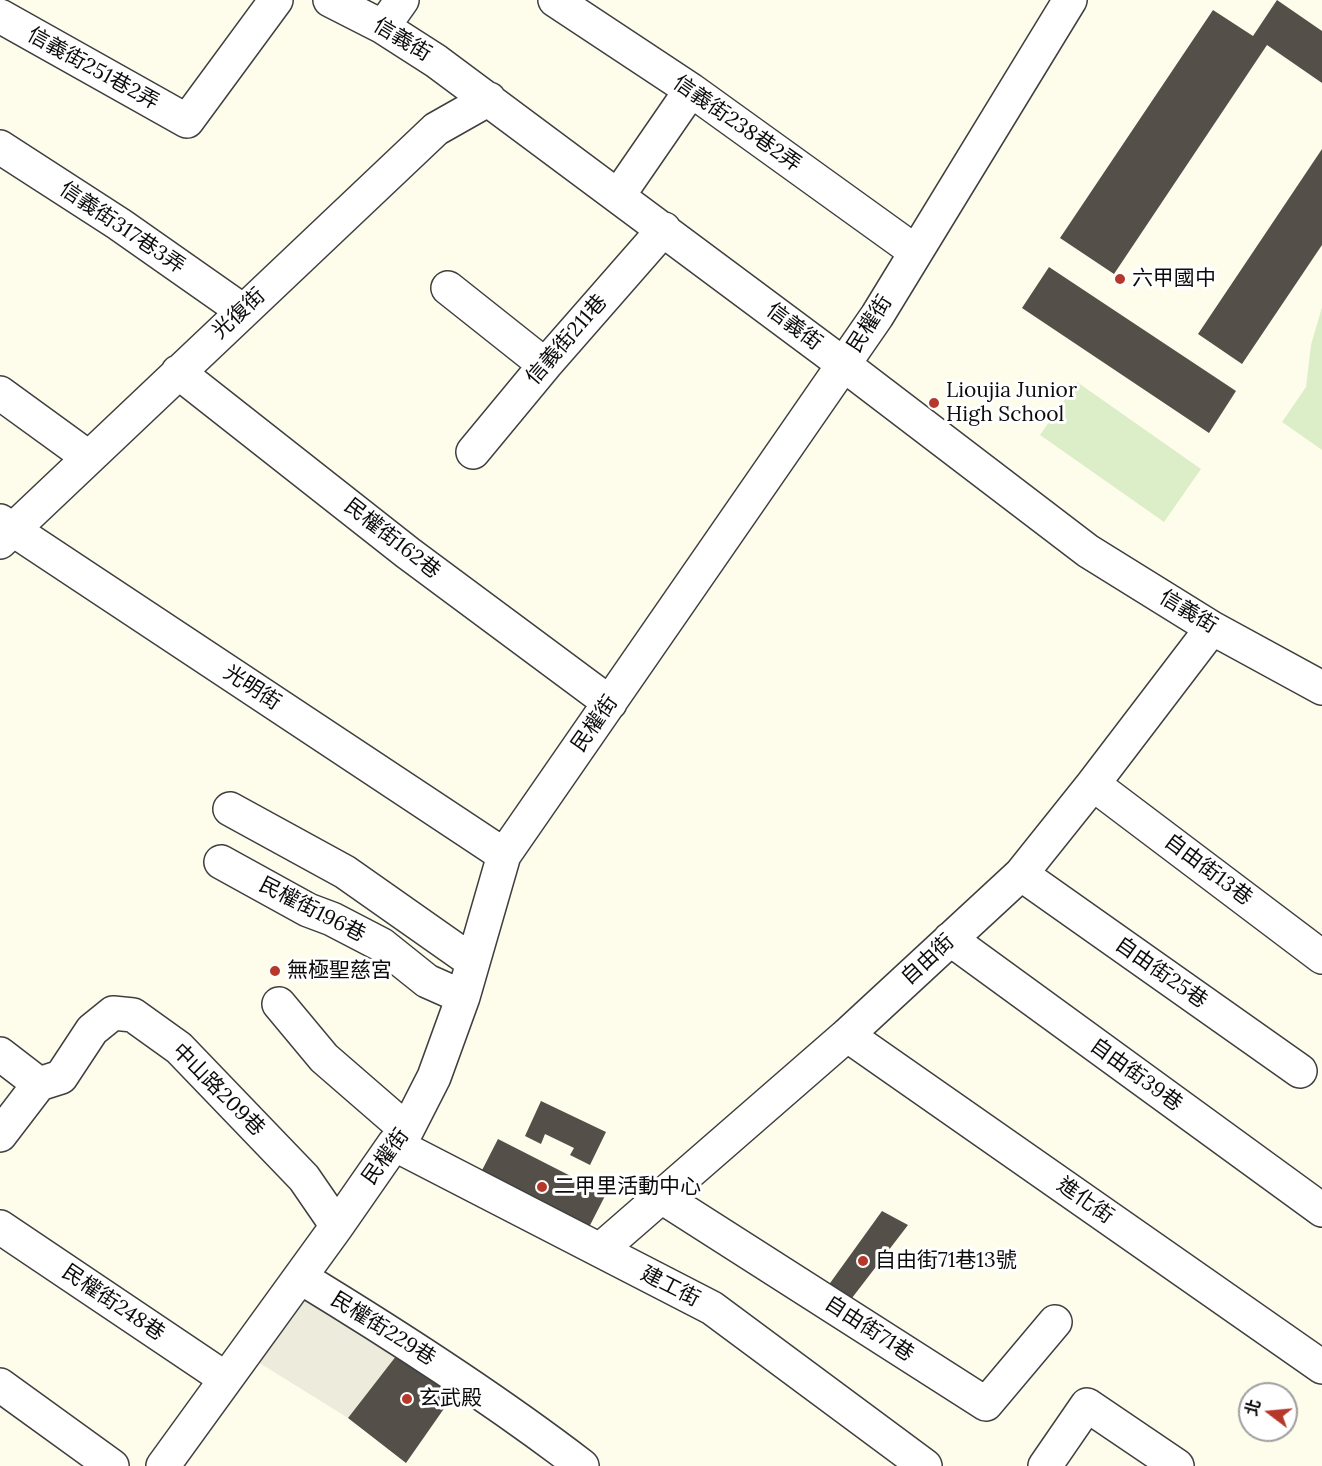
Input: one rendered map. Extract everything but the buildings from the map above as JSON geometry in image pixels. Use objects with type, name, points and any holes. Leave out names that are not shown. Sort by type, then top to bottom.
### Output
[{"type":"street","name":"信義街251巷2弄","points":[[0,16],[187,121],[276,0]]},
{"type":"street","name":"信義街","points":[[330,0],[383,27],[489,99],[1088,551],[1212,628],[1322,688]]},
{"type":"street","points":[[383,27],[402,0]]},
{"type":"street","name":"信義街238巷2弄","points":[[555,0],[690,90],[916,252]]},
{"type":"street","name":"民權街","points":[[173,1463],[226,1379],[400,1137],[434,1077],[463,997],[504,855],[843,364],[916,252],[1070,0]]},
{"type":"street","points":[[618,196],[690,90]]},
{"type":"street","name":"光復街","points":[[4,531],[88,457],[436,129],[489,99]]},
{"type":"street","name":"信義街317巷3弄","points":[[0,147],[118,224],[243,311]]},
{"type":"street","name":"信義街211巷","points":[[473,452],[663,229]]},
{"type":"street","points":[[448,288],[545,365]]},
{"type":"street","name":"民權街162巷","points":[[177,372],[408,553],[610,703]]},
{"type":"street","points":[[0,393],[88,457]]},
{"type":"street","name":"光明街","points":[[4,531],[504,855]]},
{"type":"street","name":"自由街","points":[[600,1250],[847,1035],[1021,874],[1094,784],[1212,628]]},
{"type":"street","name":"自由街13巷","points":[[1094,784],[1322,957]]},
{"type":"street","points":[[230,809],[345,872],[473,962]]},
{"type":"street","name":"民權街196巷","points":[[221,862],[309,910],[332,919],[382,945],[427,981],[463,997]]},
{"type":"street","name":"自由街25巷","points":[[1021,874],[1300,1071]]},
{"type":"street","name":"自由街39巷","points":[[950,939],[1322,1210]]},
{"type":"street","name":"建工街","points":[[279,1004],[324,1058],[400,1137],[600,1250],[712,1308],[925,1466]]},
{"type":"street","name":"中山路209巷","points":[[39,1084],[61,1077],[92,1030],[112,1013],[133,1015],[179,1048],[304,1178],[337,1226]]},
{"type":"street","name":"進化街","points":[[847,1035],[1322,1367]]},
{"type":"street","points":[[0,1054],[39,1084],[0,1135]]},
{"type":"street","name":"自由街71巷","points":[[662,1197],[986,1404],[1055,1322]]},
{"type":"street","name":"民權街248巷","points":[[0,1227],[226,1379]]},
{"type":"street","name":"民權街229巷","points":[[300,1277],[455,1374],[582,1466]]},
{"type":"street","points":[[0,1385],[112,1466]]},
{"type":"street","points":[[1045,1466],[1087,1405],[1177,1466]]},
{"type":"green space","points":[[1322,307],[1322,450],[1282,422],[1306,387],[1311,345]]},
{"type":"green space","points":[[1077,382],[1201,469],[1164,522],[1040,435]]},
{"type":"shaded area","points":[[300,1277],[407,1342],[348,1418],[245,1354]]},
{"type":"place","name":"六甲國中","points":[[1120,279]]},
{"type":"place","name":"Lioujia Junior High School","points":[[934,403]]},
{"type":"place","name":"無極聖慈宮","points":[[275,971]]},
{"type":"place","name":"二甲里活動中心","points":[[542,1187]]},
{"type":"place","name":"自由街71巷13號","points":[[863,1261]]},
{"type":"place","name":"玄武殿","points":[[407,1399]]}]
